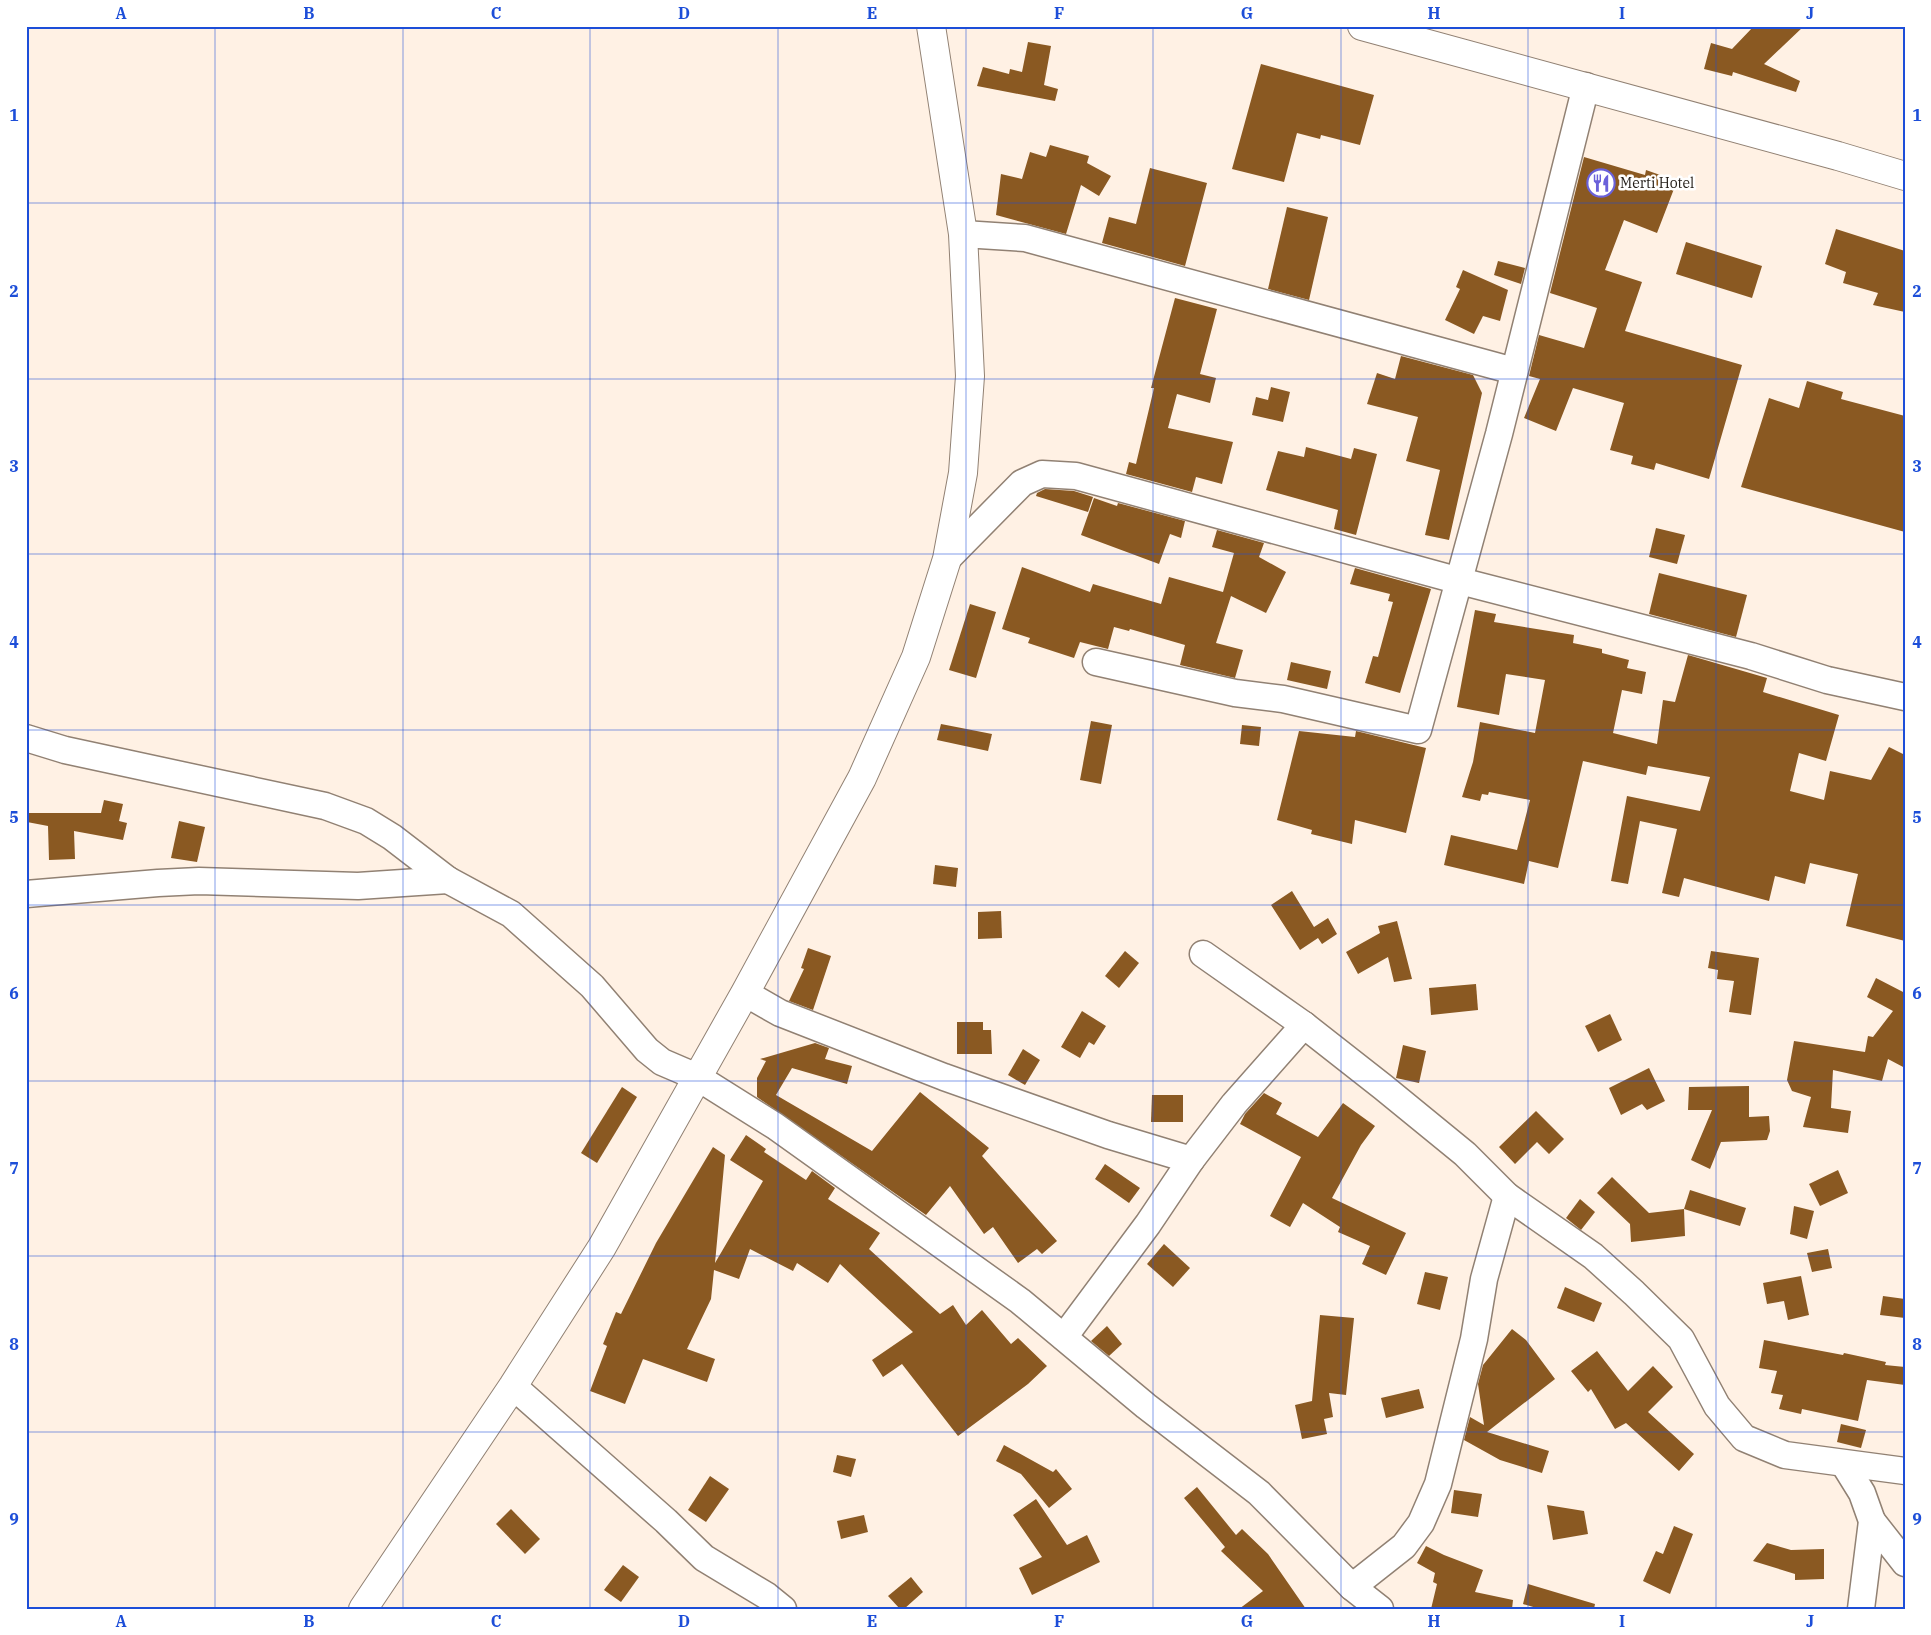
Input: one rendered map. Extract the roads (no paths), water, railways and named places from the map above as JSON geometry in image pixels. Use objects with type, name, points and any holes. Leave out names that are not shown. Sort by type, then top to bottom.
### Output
[{"type":"main road","points":[[363,1609],[513,1386],[602,1247],[745,993],[862,778],[916,657],[947,559],[963,473],[970,376],[963,234],[931,26]]},
{"type":"main road","points":[[1362,26],[1406,32],[1586,86],[1905,176]]},
{"type":"street","points":[[1096,662],[1235,693],[1283,698],[1418,730],[1460,581],[1586,86]]},
{"type":"street","points":[[963,234],[1025,238],[1514,372]]},
{"type":"street","points":[[947,559],[1022,483],[1042,474],[1076,476],[1460,581],[1751,656],[1827,680],[1905,697]]},
{"type":"street","points":[[26,738],[65,750],[325,806],[366,821],[392,837],[448,880],[511,914],[592,986],[647,1050],[662,1062],[697,1078],[775,1126],[963,1259],[1064,1337],[1146,1406],[1260,1493],[1352,1587],[1380,1609]]},
{"type":"street","points":[[26,894],[199,881],[358,886],[448,880]]},
{"type":"street","points":[[1203,954],[1304,1026],[1384,1087],[1465,1154],[1507,1196],[1593,1256],[1681,1339],[1717,1406],[1744,1438],[1785,1455],[1844,1464],[1905,1470]]},
{"type":"street","points":[[745,993],[780,1013],[944,1077],[1108,1135],[1191,1160]]},
{"type":"street","points":[[1064,1337],[1148,1224],[1191,1160],[1234,1104],[1304,1026]]},
{"type":"street","points":[[1352,1587],[1404,1546],[1421,1523],[1438,1484],[1474,1339],[1484,1279],[1507,1196]]},
{"type":"street","points":[[513,1386],[666,1521],[704,1558],[767,1596],[782,1609]]},
{"type":"street","points":[[1844,1464],[1862,1493],[1872,1520],[1905,1563]]},
{"type":"street","points":[[1861,1609],[1872,1520]]},
{"type":"place","name":"Merti Hotel","points":[[1601,183]]}]
